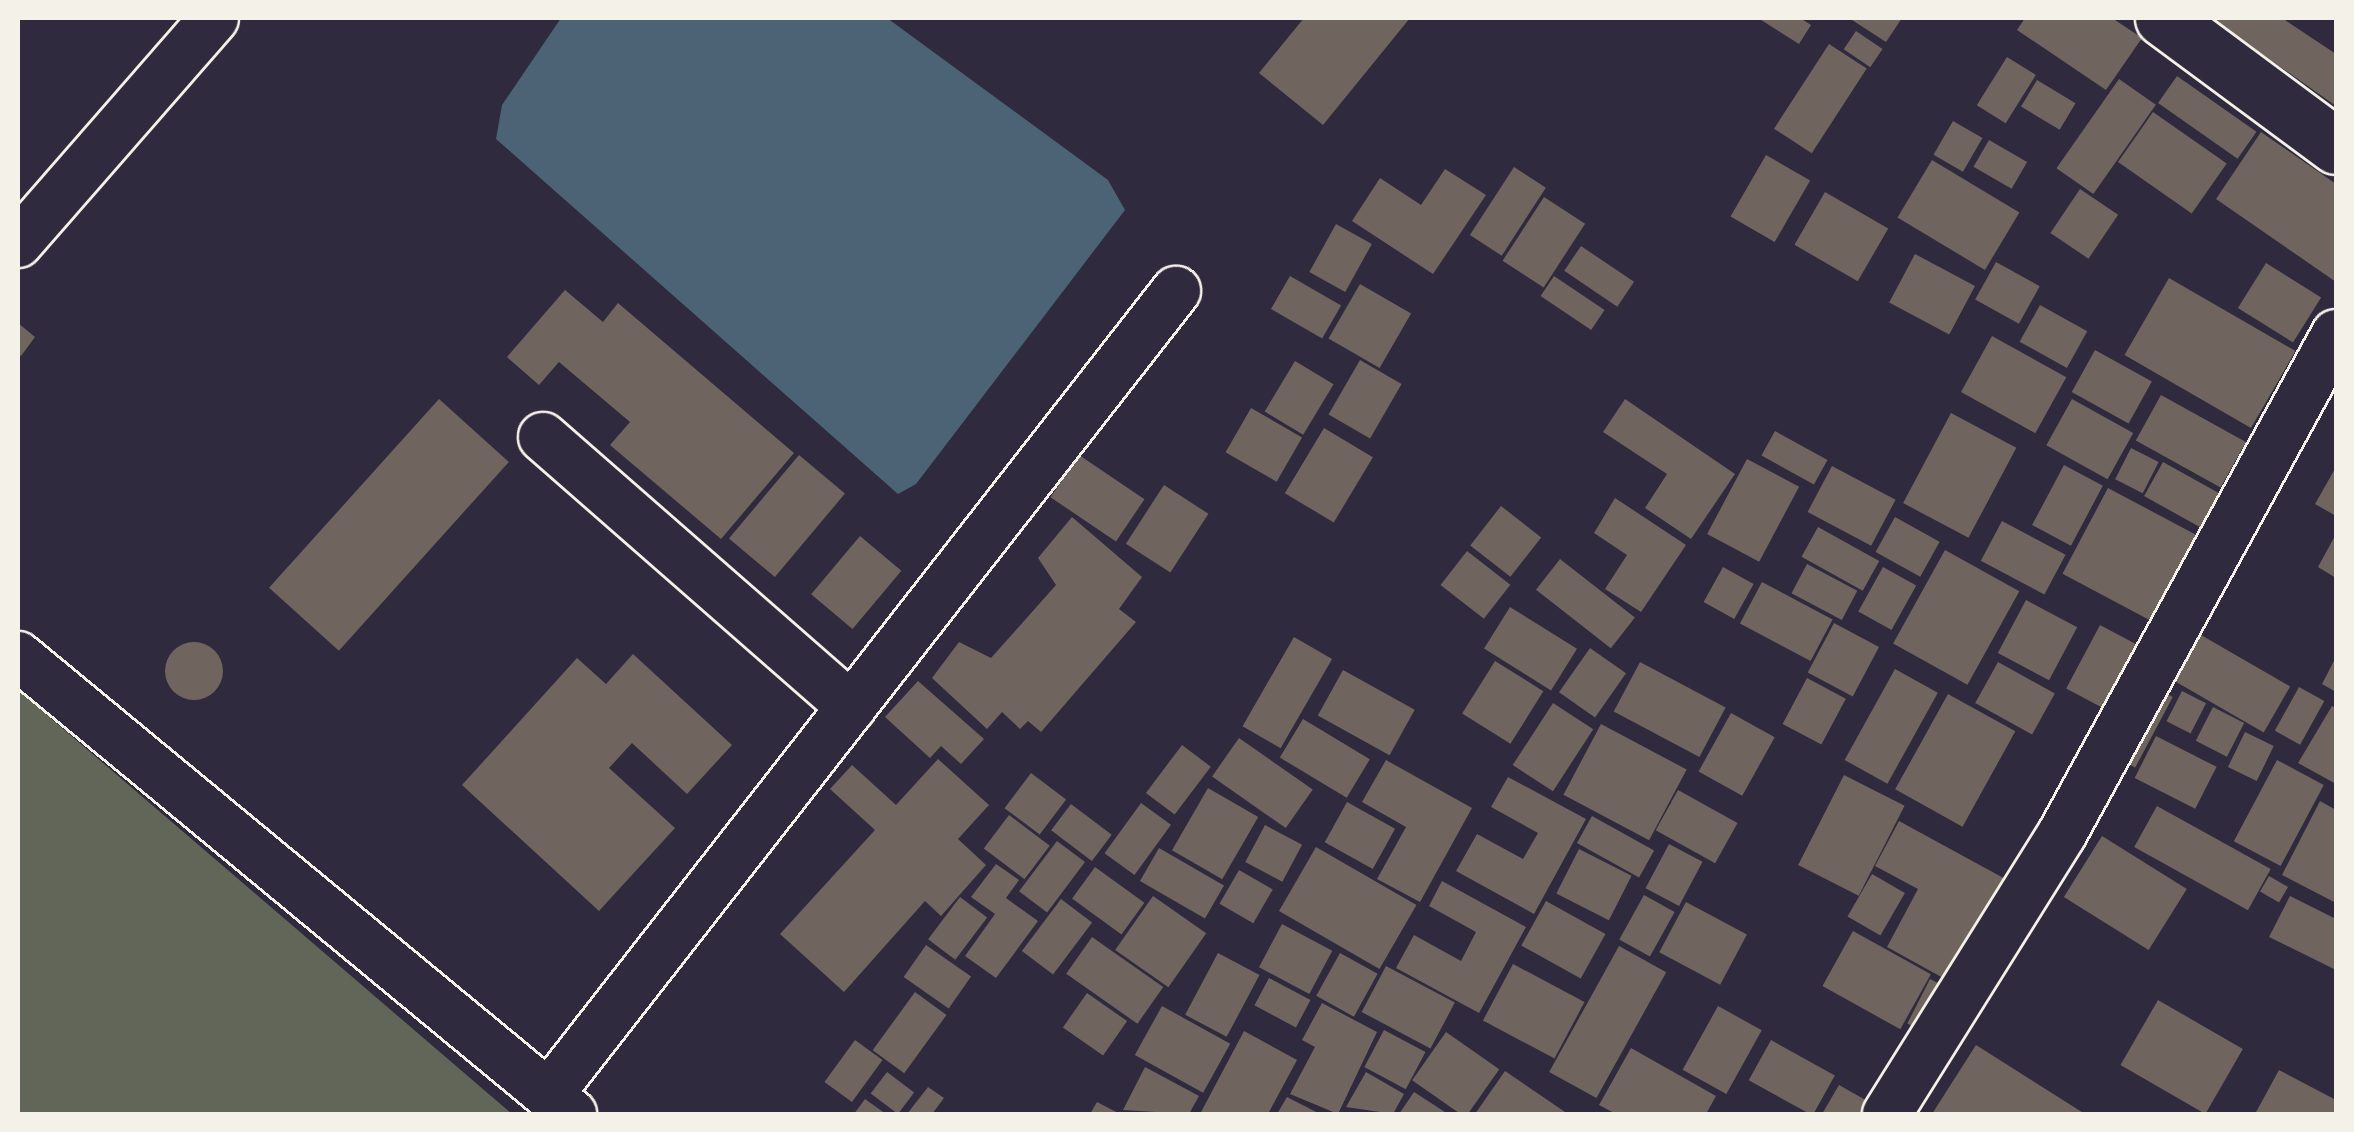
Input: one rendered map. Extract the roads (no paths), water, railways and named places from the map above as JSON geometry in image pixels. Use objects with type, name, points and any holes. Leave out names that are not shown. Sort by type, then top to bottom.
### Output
[{"type":"main road","points":[[2164,18],[2336,146]]},
{"type":"street","points":[[18,243],[214,18]]},
{"type":"street","points":[[18,656],[560,1104],[851,706],[1176,291]]},
{"type":"street","points":[[1887,1114],[2062,834],[2336,334]]},
{"type":"street","points":[[543,437],[851,706]]},
{"type":"water","points":[[561,18],[887,18],[1108,180],[1125,210],[916,484],[898,494],[496,139],[502,105]]}]
